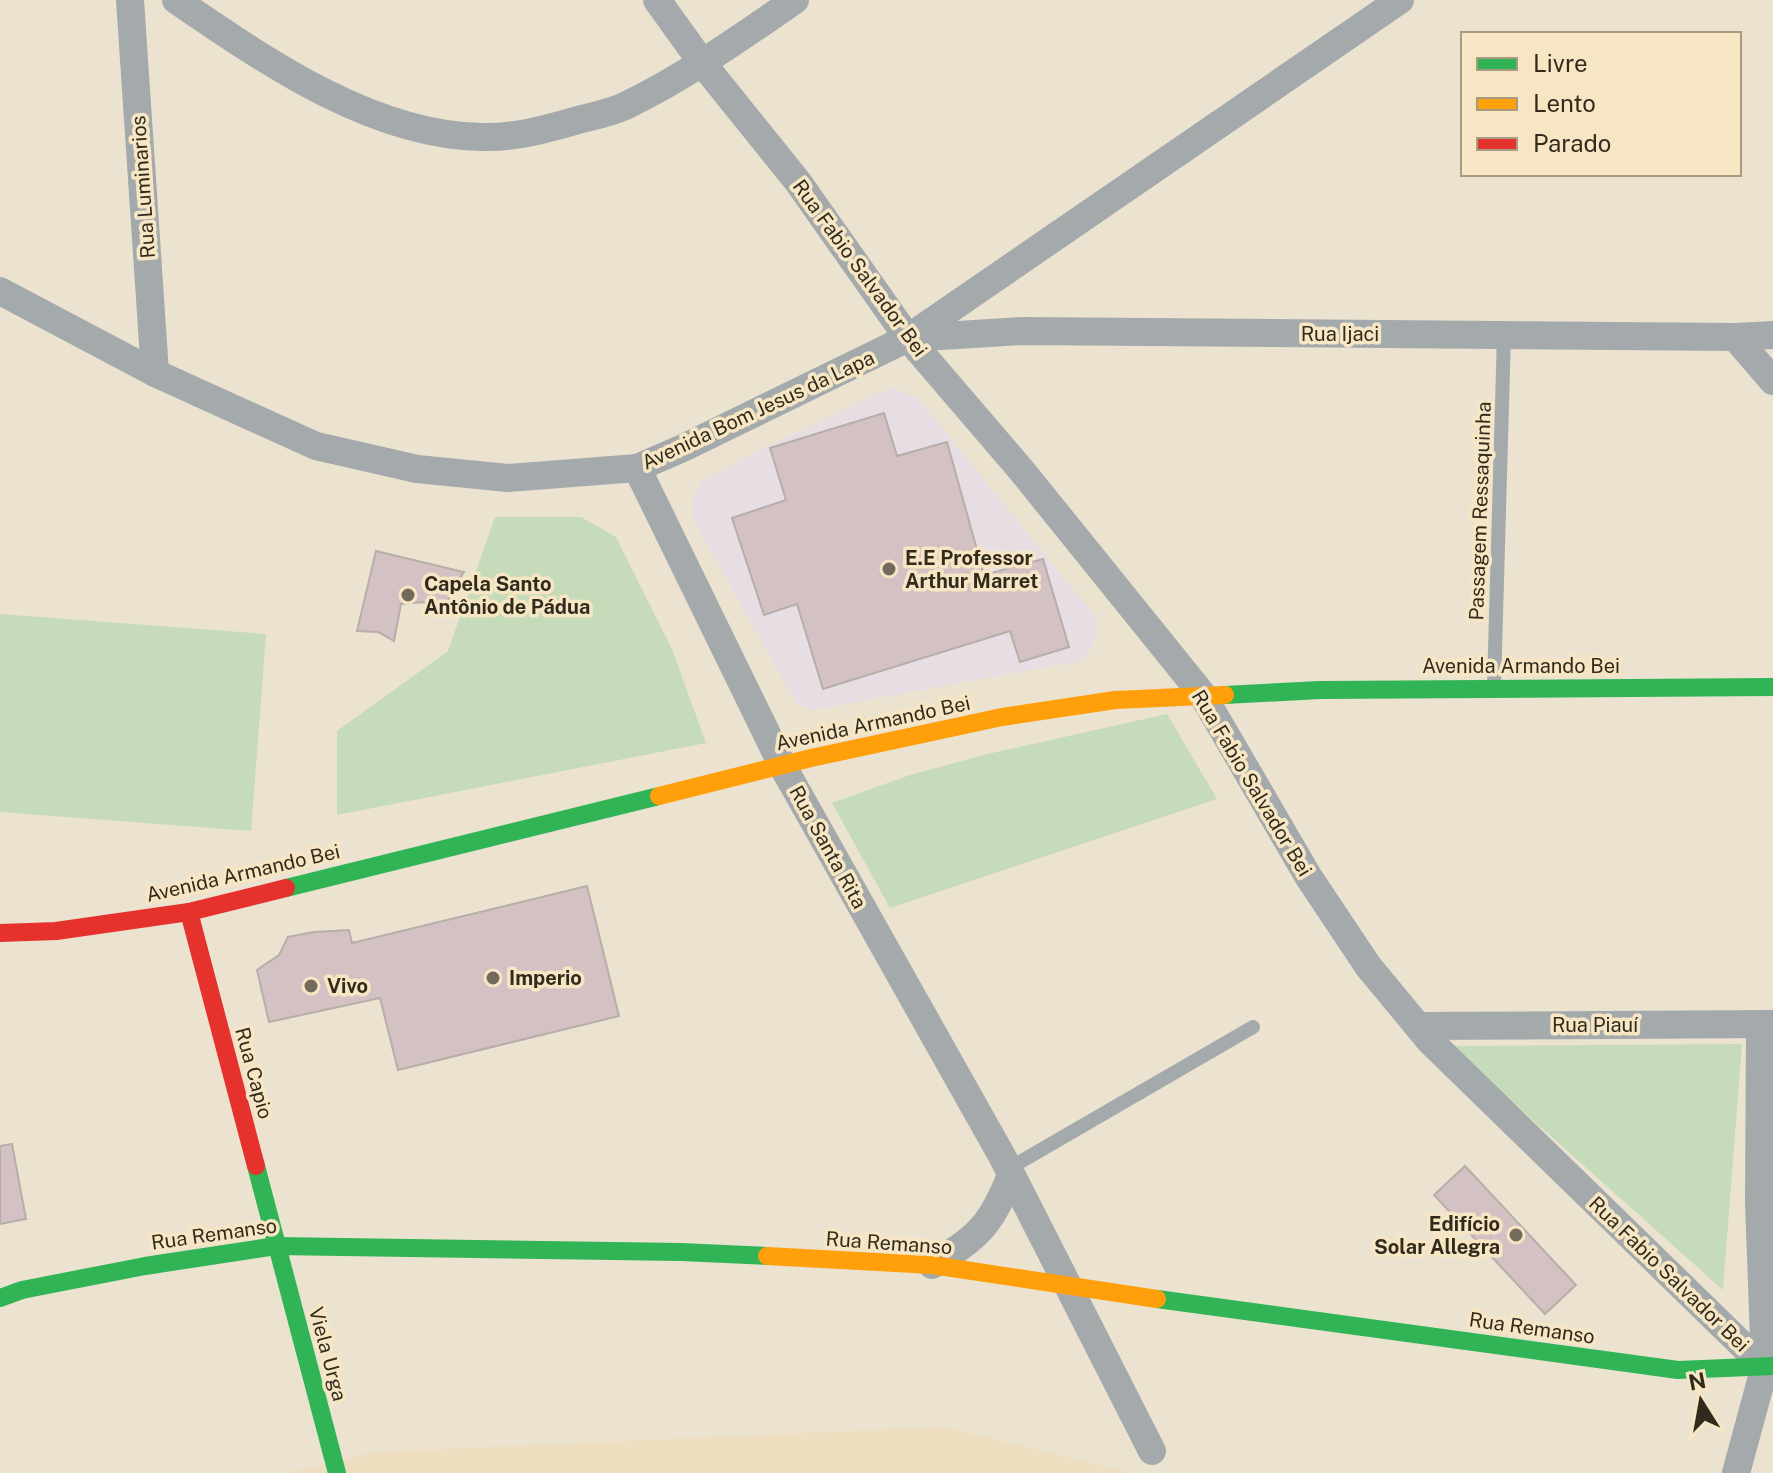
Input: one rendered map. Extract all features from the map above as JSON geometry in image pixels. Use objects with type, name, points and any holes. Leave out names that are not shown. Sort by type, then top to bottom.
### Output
[{"type":"street","name":"Rua Luminarios","points":[[130,0],[155,373]]},
{"type":"street","points":[[176,0],[298,78],[355,106],[442,133],[484,137],[540,131],[622,107],[703,64],[795,0]]},
{"type":"street","name":"Rua Fabio Salvador Bei","points":[[657,0],[703,64],[798,182],[908,338],[1022,471],[1202,694],[1308,876],[1368,966],[1418,1026],[1590,1200],[1770,1369]]},
{"type":"street","name":"Avenida Bom Jesus da Lapa","points":[[0,291],[155,373],[316,446],[417,469],[508,478],[637,468],[908,338],[1400,0]]},
{"type":"street","name":"Rua Ijaci","points":[[908,338],[1022,331],[1773,335]]},
{"type":"street","points":[[1735,337],[1773,381]]},
{"type":"street","name":"Rua Santa Rita","points":[[637,468],[782,765],[1010,1172],[1152,1451]]},
{"type":"street","name":"Avenida Armando Bei","points":[[0,933],[56,931],[189,912],[782,765],[1002,717],[1115,700],[1202,694],[1494,688],[1773,687]]},
{"type":"street","name":"Rua Capio","points":[[189,912],[276,1246]]},
{"type":"street","points":[[1736,1473],[1770,1369],[1759,1203],[1767,1024]]},
{"type":"street","name":"Rua Piauí","points":[[1418,1026],[1767,1024]]},
{"type":"street","points":[[932,1265],[971,1241],[991,1219],[1010,1172]]},
{"type":"street","name":"Rua Remanso","points":[[0,1298],[22,1290],[145,1266],[276,1246],[681,1252],[932,1265],[1069,1287],[1678,1370],[1770,1369]]},
{"type":"street","name":"Viela Urga","points":[[276,1246],[337,1473]]},
{"type":"lane","name":"Passagem Ressaquinha","points":[[1494,688],[1504,335]]},
{"type":"lane","points":[[1010,1172],[1253,1027]]},
{"type":"shaded area","name":"E.E Professor Arthur Marret","points":[[890,388],[916,396],[1099,621],[1092,648],[1080,661],[812,710],[799,705],[692,517],[692,500],[701,482]]},
{"type":"shaded area","points":[[946,1427],[1132,1473],[287,1473],[375,1452]]},
{"type":"green space","points":[[495,517],[581,517],[616,537],[672,649],[706,743],[337,815],[337,731],[448,651]]},
{"type":"green space","points":[[0,614],[266,634],[251,831],[0,812]]},
{"type":"green space","points":[[1167,714],[1217,799],[890,908],[832,803],[910,775],[992,753]]},
{"type":"green space","points":[[1742,1044],[1723,1290],[1450,1046]]},
{"type":"building","name":"E.E Professor Arthur Marret","points":[[884,413],[897,456],[947,442],[984,575],[1043,559],[1069,647],[1020,662],[1010,631],[823,689],[797,604],[764,615],[732,518],[786,500],[770,448]]},
{"type":"building","name":"Capela Santo Antônio de Pádua","points":[[376,551],[464,572],[453,587],[444,611],[423,602],[401,604],[394,641],[378,632],[357,631]]},
{"type":"building","name":"Imperio","points":[[587,886],[619,1016],[398,1070],[380,998],[269,1022],[257,970],[279,955],[288,937],[349,930],[352,943]]},
{"type":"building","points":[[12,1144],[26,1219],[0,1224],[0,1146]]},
{"type":"building","name":"Edifício Solar Allegra","points":[[1465,1166],[1576,1285],[1545,1314],[1434,1195]]},
{"type":"traffic: fast","points":[[1225,695],[1320,690],[1773,687]]},
{"type":"traffic: fast","points":[[286,888],[659,796]]},
{"type":"traffic: fast","points":[[256,1166],[337,1473]]},
{"type":"traffic: fast","points":[[0,1298],[22,1290],[145,1266],[276,1246],[767,1256]]},
{"type":"traffic: fast","points":[[1157,1299],[1678,1370],[1773,1366]]},
{"type":"traffic: slow","points":[[659,796],[811,758],[1002,717],[1115,700],[1225,695]]},
{"type":"traffic: slow","points":[[767,1256],[932,1265],[1157,1299]]},
{"type":"traffic: jam","points":[[0,933],[56,931],[189,912],[286,888]]},
{"type":"traffic: jam","points":[[189,912],[256,1166]]},
{"type":"place","name":"E.E Professor Arthur Marret","points":[[889,569]]},
{"type":"place","name":"Capela Santo Antônio de Pádua","points":[[408,595]]},
{"type":"place","name":"Imperio","points":[[493,978]]},
{"type":"place","name":"Vivo","points":[[311,986]]},
{"type":"place","name":"Edifício Solar Allegra","points":[[1516,1235]]}]
